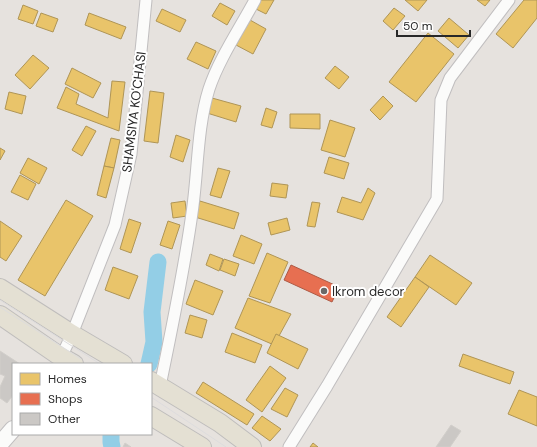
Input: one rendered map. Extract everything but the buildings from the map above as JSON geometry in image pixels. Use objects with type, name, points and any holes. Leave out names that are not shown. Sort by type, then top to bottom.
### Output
[{"type":"main road","points":[[0,288],[72,334],[121,363]]},
{"type":"main road","points":[[0,315],[54,359],[70,363]]},
{"type":"main road","points":[[155,383],[220,423],[252,447]]},
{"type":"main road","points":[[152,417],[202,447]]},
{"type":"main road","points":[[0,444],[12,430]]},
{"type":"street","name":"SHAMSIYA KO'CHASI","points":[[54,359],[65,349],[72,334],[115,225],[131,154],[146,0]]},
{"type":"street","points":[[155,383],[184,271],[193,212],[202,122],[209,89],[225,54],[256,0]]},
{"type":"street","points":[[288,447],[327,386],[437,199],[441,100],[450,78],[509,0]]},
{"type":"waterway","points":[[149,363],[154,342],[152,312],[158,262]]},
{"type":"waterway","points":[[111,435],[112,447]]},
{"type":"tram line","points":[[0,300],[98,363]]},
{"type":"tram line","points":[[0,307],[81,359]]},
{"type":"tram line","points":[[152,398],[226,447]]},
{"type":"place","name":"Ikrom decor","points":[[324,291]]}]
